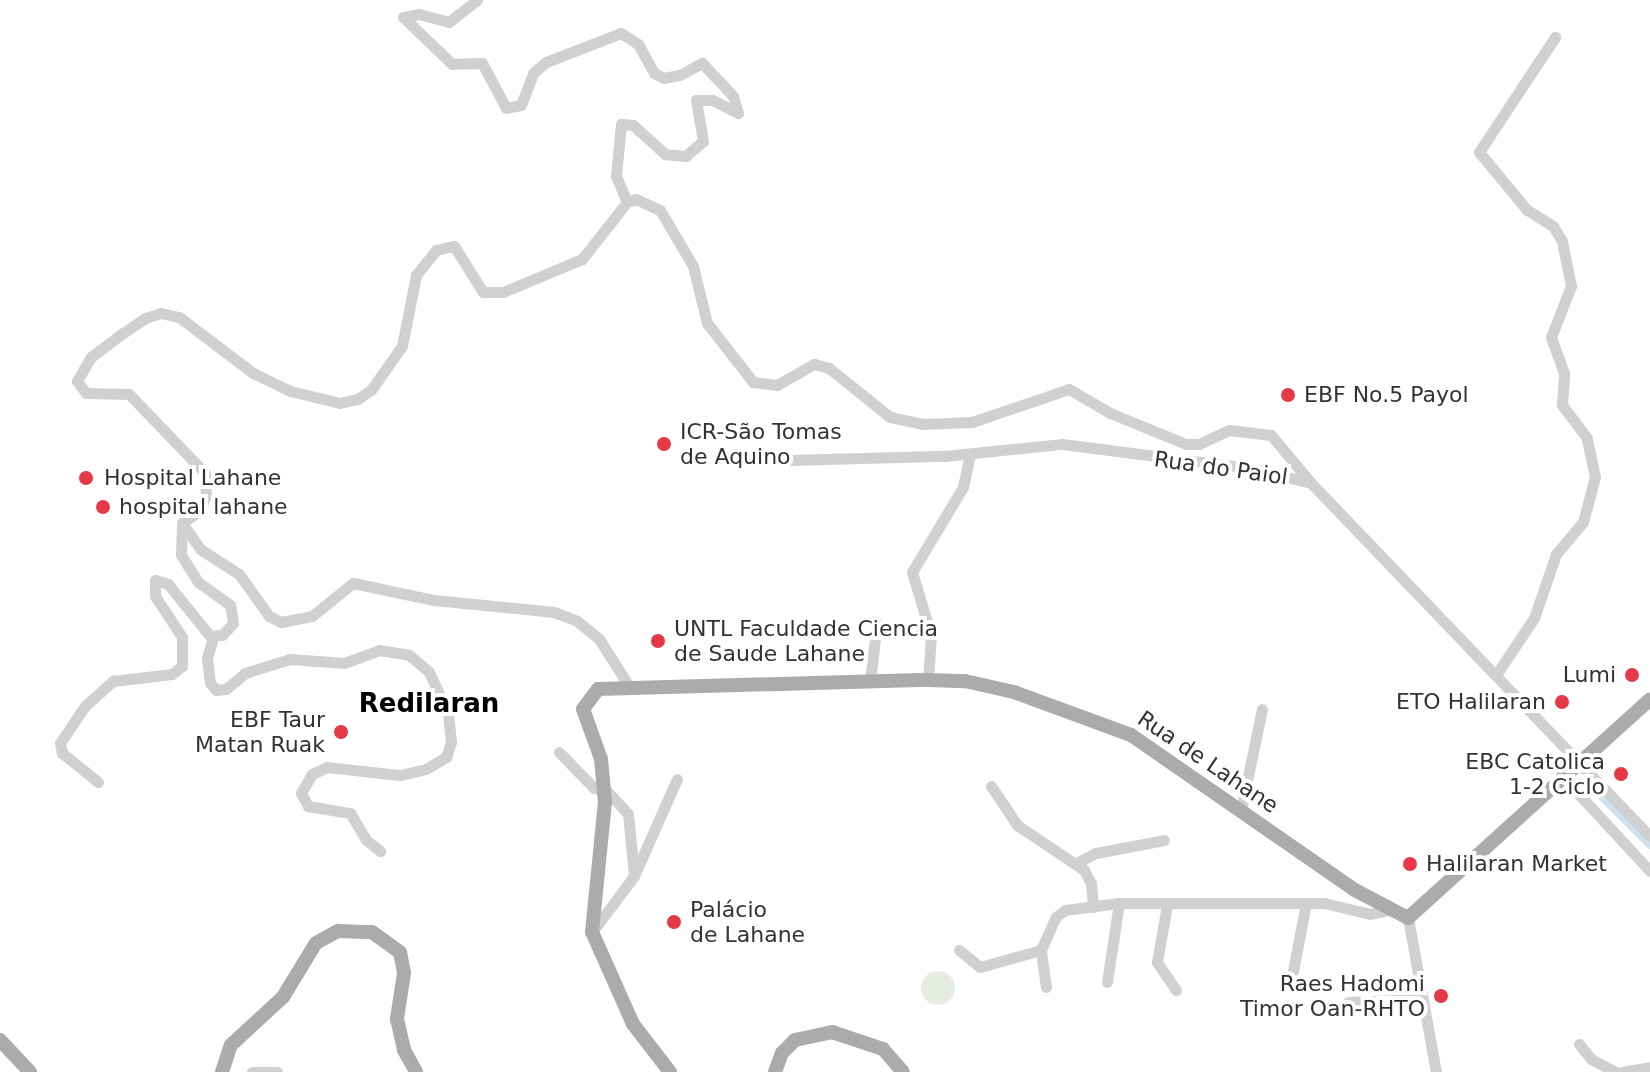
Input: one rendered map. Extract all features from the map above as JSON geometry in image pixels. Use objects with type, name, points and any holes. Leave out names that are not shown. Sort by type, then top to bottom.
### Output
[{"type":"main road","name":"Rua de Lahane","points":[[604,789],[584,701],[598,689],[965,681],[1014,692],[1107,723],[1389,910],[1408,918]]},
{"type":"main road","points":[[1408,918],[1577,760],[1650,699]]},
{"type":"main road","points":[[604,789],[592,932],[607,976],[633,1024],[670,1072]]},
{"type":"main road","points":[[222,1072],[231,1045],[283,997],[316,943],[338,931],[372,932],[400,952],[404,973],[397,1019],[404,1050],[416,1072]]},
{"type":"main road","points":[[775,1072],[782,1053],[795,1040],[832,1032],[883,1049],[903,1072]]},
{"type":"main road","points":[[0,1040],[30,1072]]},
{"type":"street","points":[[477,0],[449,22],[419,14],[403,17],[452,64],[482,63],[506,108],[521,105],[533,73],[546,62],[621,33],[638,44],[654,73],[664,78],[680,75],[702,63],[733,96],[738,113],[712,100],[696,100],[703,141],[686,156],[665,154],[633,125],[621,124],[616,176],[627,202]]},
{"type":"street","points":[[1496,675],[1534,618],[1556,554],[1583,522],[1595,477],[1587,438],[1562,405],[1564,373],[1552,343],[1553,324],[1571,286],[1562,241],[1553,226],[1527,210],[1479,152],[1555,37]]},
{"type":"street","points":[[213,637],[229,630],[234,614],[223,598],[198,582],[181,555],[182,523],[203,502],[205,473],[176,449],[129,394],[86,393],[77,381],[91,357],[145,318],[161,313],[179,317],[253,373],[290,391],[340,403],[358,399],[371,390],[402,346],[416,275],[436,250],[454,246],[483,292],[503,292],[582,259],[627,202],[636,199],[660,210],[693,266],[707,323],[753,382],[777,385],[814,364],[829,368],[890,417],[922,424],[972,422],[1069,389],[1110,413],[1186,444],[1199,444],[1229,430],[1271,435],[1311,483]]},
{"type":"street","name":"Rua do Paiol","points":[[749,461],[969,460],[1062,444],[1250,468],[1311,483],[1650,836]]},
{"type":"street","points":[[928,680],[932,643],[912,572],[964,480],[969,460]]},
{"type":"street","points":[[182,523],[200,549],[239,574],[269,616],[281,622],[312,616],[353,583],[434,600],[554,612],[577,621],[599,639],[629,686]]},
{"type":"street","points":[[98,782],[62,753],[60,743],[85,706],[113,681],[172,674],[182,666],[182,637],[155,596],[155,580],[168,584],[213,637]]},
{"type":"street","points":[[870,681],[877,622]]},
{"type":"street","points":[[213,637],[207,658],[216,690],[226,689],[245,673],[290,659],[344,663],[379,650],[409,655],[429,672],[450,724],[446,757],[426,769],[399,775],[327,767],[312,774],[301,793],[308,806],[350,813],[366,840],[380,851]]},
{"type":"street","points":[[1241,810],[1262,709]]},
{"type":"street","points":[[559,752],[594,788],[604,789],[628,814],[634,876]]},
{"type":"street","points":[[1561,775],[1650,871]]},
{"type":"street","points":[[592,932],[634,876],[677,779]]},
{"type":"street","points":[[991,786],[1017,825],[1078,862],[1091,883],[1093,907]]},
{"type":"street","points":[[1078,862],[1096,853],[1164,840]]},
{"type":"street","points":[[1046,987],[1041,950],[1056,917],[1065,910],[1119,903],[1306,903],[1340,905],[1370,914],[1389,910]]},
{"type":"street","points":[[1107,982],[1119,903]]},
{"type":"street","points":[[1293,971],[1306,903]]},
{"type":"street","points":[[1167,905],[1157,962],[1176,990]]},
{"type":"street","points":[[1408,918],[1420,999],[1436,1072]]},
{"type":"street","points":[[959,950],[980,967],[1041,950]]},
{"type":"street","points":[[1348,1002],[1420,999]]},
{"type":"street","points":[[1579,1044],[1591,1059],[1615,1072]]},
{"type":"street","points":[[1622,1072],[1650,1067]]},
{"type":"street","points":[[252,1072],[277,1072]]},
{"type":"shaded area","points":[[938,971],[950,976],[955,988],[950,1000],[938,1005],[926,1000],[921,988],[926,976]]},
{"type":"waterway","points":[[1600,794],[1650,844]]},
{"type":"place","name":"EBF No.5 Payol","points":[[1288,395]]},
{"type":"place","name":"ICR-São Tomas de Aquino","points":[[664,444]]},
{"type":"place","name":"Hospital Lahane","points":[[86,478]]},
{"type":"place","name":"hospital lahane","points":[[103,507]]},
{"type":"place","name":"UNTL Faculdade Ciencia de Saude Lahane","points":[[658,641]]},
{"type":"place","name":"Lumi","points":[[1632,675]]},
{"type":"place","name":"ETO Halilaran","points":[[1562,702]]},
{"type":"place","name":"EBF Taur Matan Ruak","points":[[341,732]]},
{"type":"place","name":"EBC Catolica 1-2 Ciclo","points":[[1621,774]]},
{"type":"place","name":"Halilaran Market","points":[[1410,864]]},
{"type":"place","name":"Palácio de Lahane","points":[[674,922]]},
{"type":"place","name":"Raes Hadomi Timor Oan-RHTO","points":[[1441,996]]},
{"type":"district","name":"Redilaran","points":[[429,704]]}]
